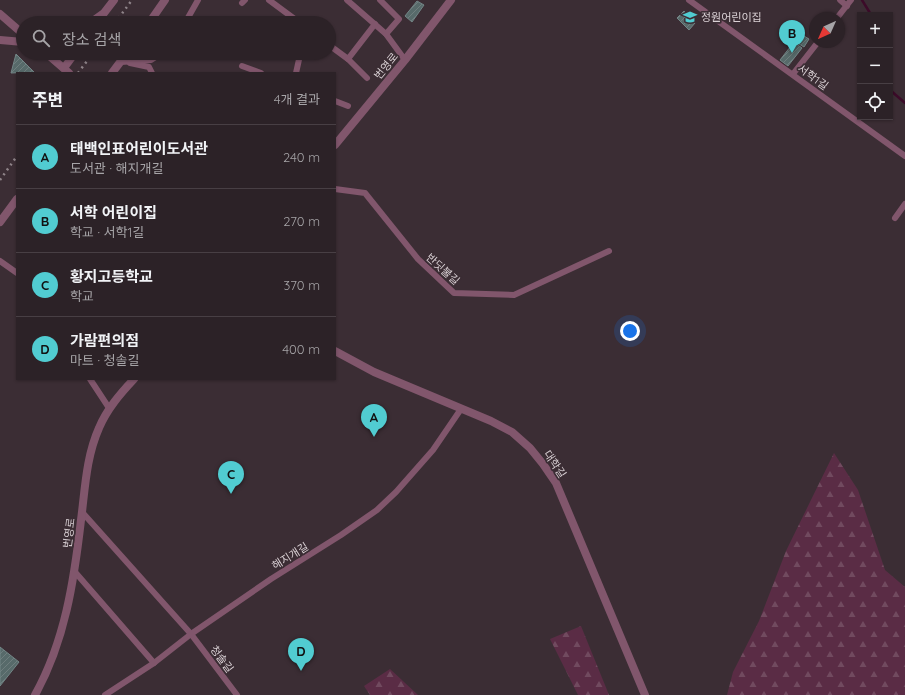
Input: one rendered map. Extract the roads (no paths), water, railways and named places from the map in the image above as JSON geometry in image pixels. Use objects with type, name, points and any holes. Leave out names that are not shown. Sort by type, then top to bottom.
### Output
[{"type":"street","points":[[102,16],[114,0]]},
{"type":"street","points":[[154,16],[165,0]]},
{"type":"street","points":[[189,16],[198,0]]},
{"type":"street","points":[[269,0],[291,16]]},
{"type":"street","points":[[347,0],[386,34],[405,60]]},
{"type":"street","points":[[380,0],[399,19],[386,34]]},
{"type":"street","name":"번영로","points":[[336,144],[405,60],[451,0]]},
{"type":"street","name":"서학1길","points":[[689,0],[905,156]]},
{"type":"street","points":[[697,6],[702,0]]},
{"type":"street","points":[[840,0],[847,6]]},
{"type":"street","points":[[842,12],[851,0]]},
{"type":"street","points":[[100,16],[104,13]]},
{"type":"street","points":[[0,14],[16,28]]},
{"type":"street","points":[[348,59],[375,24]]},
{"type":"street","points":[[0,40],[16,41]]},
{"type":"street","points":[[793,74],[813,48]]},
{"type":"street","points":[[336,50],[367,78]]},
{"type":"street","points":[[54,60],[66,71],[72,60]]},
{"type":"street","points":[[113,72],[121,62],[151,60]]},
{"type":"street","points":[[296,72],[299,60]]},
{"type":"street","points":[[121,62],[149,67],[152,72]]},
{"type":"street","points":[[242,66],[258,72]]},
{"type":"street","points":[[336,101],[348,106]]},
{"type":"street","name":"반딧불길","points":[[336,189],[365,193],[418,259],[454,293],[514,295],[609,251]]},
{"type":"street","points":[[0,222],[16,200]]},
{"type":"street","points":[[895,218],[905,204]]},
{"type":"street","points":[[0,262],[16,272]]},
{"type":"street","name":"대학길","points":[[336,352],[374,372],[491,421],[512,432],[530,448],[556,484],[645,695]]},
{"type":"street","points":[[91,380],[109,408]]},
{"type":"street","name":"번영로","points":[[35,695],[49,668],[62,633],[75,572],[92,447],[109,408],[133,380]]},
{"type":"street","name":"해지개길","points":[[105,695],[154,663],[191,634],[271,579],[347,531],[377,510],[396,492],[433,450],[461,408]]},
{"type":"street","name":"청솔길","points":[[82,512],[191,634],[237,695]]},
{"type":"street","points":[[75,572],[154,663]]},
{"type":"waterway","points":[[862,0],[869,12]]},
{"type":"waterway","points":[[893,93],[905,103]]},
{"type":"railway","points":[[120,16],[132,0]]},
{"type":"railway","points":[[79,72],[88,60]]},
{"type":"railway","points":[[0,180],[16,157]]},
{"type":"place","name":"정원어린이집","points":[[690,17]]},
{"type":"place","name":"서학 어린이집","points":[[792,53]]},
{"type":"place","name":"태백인표어린이도서관","points":[[374,437]]},
{"type":"place","name":"황지고등학교","points":[[231,494]]},
{"type":"place","name":"가람편의점","points":[[301,671]]}]
